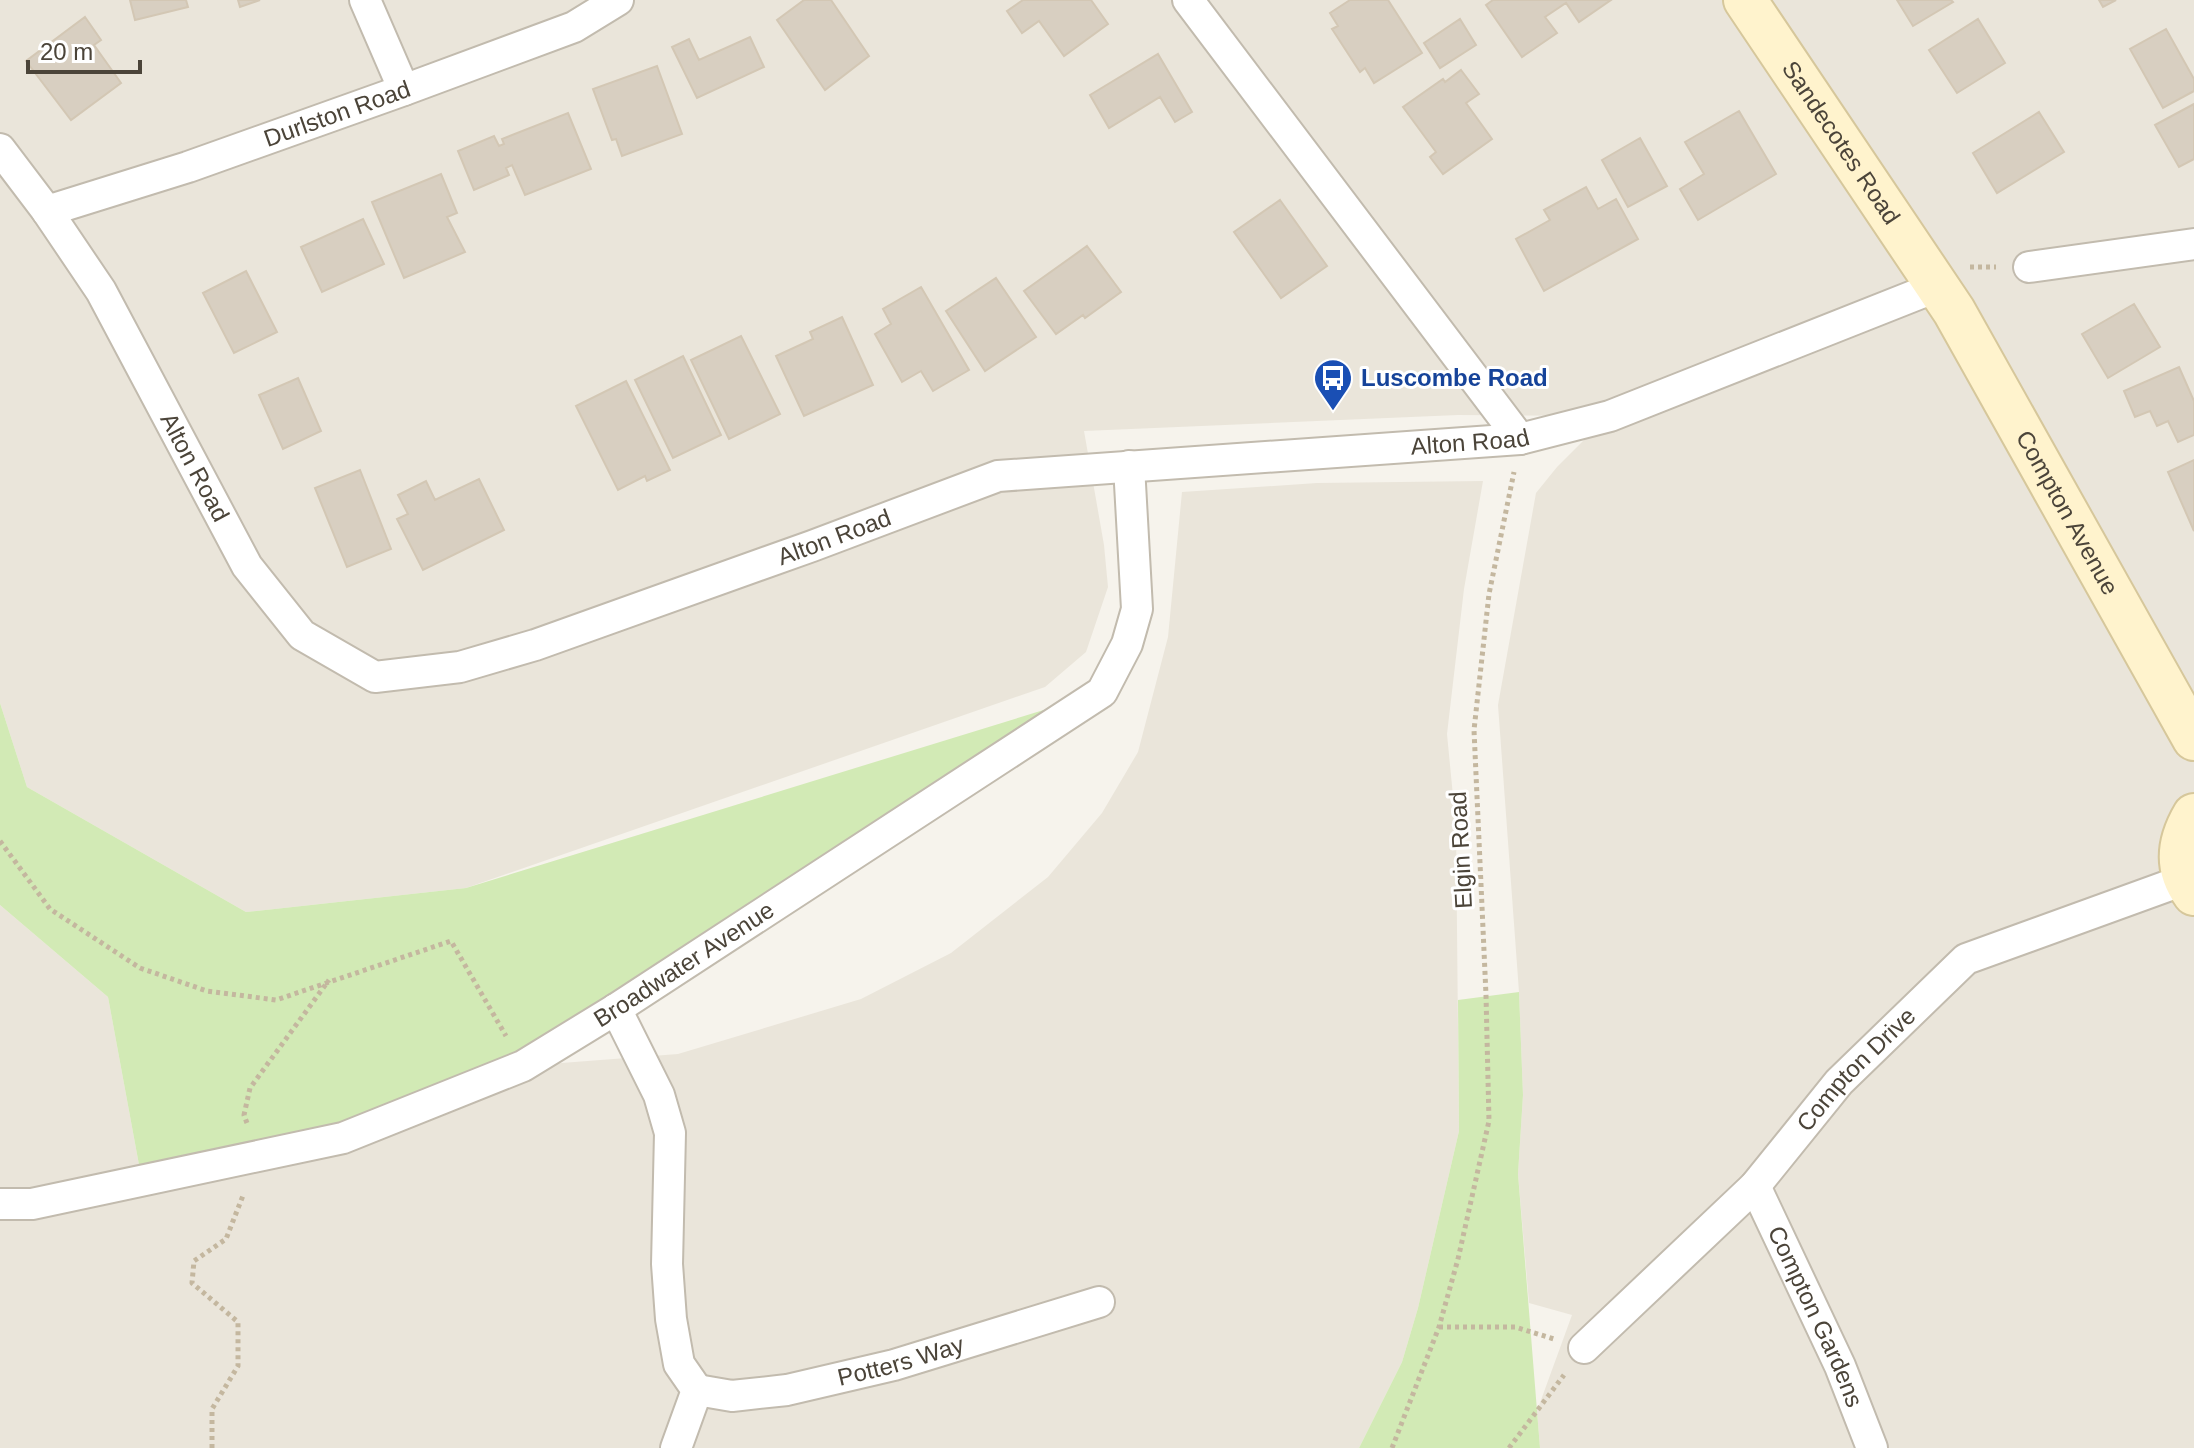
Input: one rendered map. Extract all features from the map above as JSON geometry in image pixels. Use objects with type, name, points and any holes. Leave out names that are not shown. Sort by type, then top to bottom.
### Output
[{"type":"street","points":[[365,0],[404,90]]},
{"type":"street","name":"Durlston Road","points":[[47,211],[188,167],[404,90],[574,27],[618,0]]},
{"type":"street","points":[[1188,0],[1520,439]]},
{"type":"street","name":"Sandecotes Road","points":[[1745,0],[1936,287]]},
{"type":"street","name":"Alton Road","points":[[0,149],[101,291],[247,566],[302,635],[375,677],[460,667],[535,645],[998,476],[1520,439],[1610,416],[1936,287]]},
{"type":"street","points":[[2029,267],[2194,244]]},
{"type":"street","name":"Compton Avenue","points":[[1936,287],[1954,311],[2194,739]]},
{"type":"street","name":"Broadwater Avenue","points":[[0,1204],[32,1204],[343,1138],[523,1066],[977,776],[1102,692],[1127,644],[1137,609],[1129,466]]},
{"type":"street","points":[[2189,887],[2179,857],[2183,834],[2194,815]]},
{"type":"street","name":"Compton Drive","points":[[1584,1348],[1755,1186],[1839,1082],[1966,959],[2189,887]]},
{"type":"street","points":[[616,1009],[659,1095],[670,1133],[667,1264],[671,1319],[679,1364],[697,1390],[676,1448]]},
{"type":"street","name":"Compton Gardens","points":[[1755,1186],[1840,1366],[1872,1448]]},
{"type":"street","name":"Potters Way","points":[[697,1390],[732,1396],[787,1390],[894,1365],[1099,1302]]},
{"type":"path","name":"Elgin Road","points":[[1392,1448],[1439,1327],[1458,1259],[1489,1121],[1474,730],[1489,594],[1520,439]]},
{"type":"path","points":[[0,841],[50,909],[140,968],[207,991],[276,1000],[451,941],[523,1066]]},
{"type":"path","points":[[212,1448],[212,1409],[238,1366],[238,1322],[192,1283],[194,1261],[226,1239],[258,1157],[244,1115],[250,1088],[330,980]]},
{"type":"path","points":[[1439,1327],[1515,1327],[1584,1348],[1509,1448]]},
{"type":"shaded area","points":[[0,0],[2194,0],[2194,1448],[1540,1448],[1537,1411],[1572,1315],[1529,1303],[1518,1174],[1523,1095],[1519,992],[1498,705],[1536,493],[1557,467],[1608,416],[1458,415],[1084,431],[1104,545],[1108,587],[1086,652],[1045,687],[466,888],[246,912],[27,787],[0,703]]},
{"type":"shaded area","points":[[1483,481],[1464,589],[1447,734],[1456,827],[1459,1131],[1418,1308],[1402,1362],[1359,1448],[0,1448],[0,905],[108,997],[142,1181],[523,1066],[678,1054],[861,999],[951,953],[1048,877],[1102,813],[1138,752],[1168,637],[1182,492],[1317,483]]},
{"type":"green space","points":[[1102,692],[616,1009],[343,1138],[142,1181],[108,997],[0,905],[0,703],[27,787],[246,912],[466,888]]},
{"type":"green space","points":[[1519,992],[1523,1095],[1518,1174],[1540,1448],[1359,1448],[1402,1362],[1418,1308],[1459,1131],[1458,1000]]},
{"type":"building","points":[[130,0],[186,0],[188,7],[135,20]]},
{"type":"building","points":[[238,0],[260,0],[240,7]]},
{"type":"building","points":[[804,0],[831,0],[869,56],[825,90],[777,20]]},
{"type":"building","points":[[1023,0],[1091,0],[1108,24],[1064,56],[1039,21],[1022,33],[1007,11]]},
{"type":"building","points":[[1350,0],[1388,0],[1422,53],[1374,83],[1365,68],[1360,72],[1332,29],[1338,26],[1330,13]]},
{"type":"building","points":[[1493,0],[1611,0],[1579,22],[1566,3],[1545,17],[1557,33],[1522,57],[1486,5]]},
{"type":"building","points":[[1897,0],[1951,0],[1953,2],[1913,26]]},
{"type":"building","points":[[2099,0],[2116,0],[2103,7]]},
{"type":"building","points":[[85,17],[101,40],[94,45],[121,83],[71,120],[26,61]]},
{"type":"building","points":[[1460,19],[1476,45],[1440,68],[1424,43]]},
{"type":"building","points":[[1978,19],[2005,63],[1957,93],[1929,50]]},
{"type":"building","points":[[2166,29],[2194,79],[2194,91],[2163,108],[2130,49]]},
{"type":"building","points":[[750,37],[764,67],[697,98],[672,47],[689,39],[699,60]]},
{"type":"building","points":[[1158,54],[1192,112],[1175,122],[1160,97],[1109,128],[1090,95]]},
{"type":"building","points":[[657,66],[682,134],[622,156],[616,139],[612,140],[593,89]]},
{"type":"building","points":[[1461,70],[1479,94],[1466,103],[1492,139],[1443,174],[1430,157],[1436,152],[1403,107]]},
{"type":"building","points":[[2194,104],[2194,159],[2179,167],[2155,125]]},
{"type":"building","points":[[1739,111],[1776,174],[1698,220],[1680,189],[1704,174],[1685,142]]},
{"type":"building","points":[[2039,112],[2064,152],[1997,193],[1973,153]]},
{"type":"building","points":[[568,113],[591,169],[525,195],[512,165],[506,168],[509,175],[474,190],[458,151],[494,136],[499,146],[504,144],[502,139]]},
{"type":"building","points":[[1640,138],[1667,186],[1628,207],[1602,160]]},
{"type":"building","points":[[441,174],[457,213],[447,217],[465,252],[404,278],[372,202]]},
{"type":"building","points":[[1586,187],[1598,209],[1616,199],[1638,239],[1544,291],[1516,239],[1550,220],[1544,210]]},
{"type":"building","points":[[1280,200],[1327,266],[1281,298],[1234,232]]},
{"type":"building","points":[[363,219],[384,264],[322,292],[301,247]]},
{"type":"building","points":[[1087,246],[1121,292],[1056,334],[1024,291]]},
{"type":"building","points":[[246,271],[277,332],[234,353],[203,293]]},
{"type":"building","points":[[996,278],[1036,337],[985,371],[946,311]]},
{"type":"building","points":[[921,287],[969,370],[933,391],[921,371],[902,382],[875,334],[891,324],[883,309]]},
{"type":"building","points":[[2134,304],[2160,347],[2108,378],[2082,334]]},
{"type":"building","points":[[842,317],[873,385],[804,416],[776,356],[813,339],[810,332]]},
{"type":"building","points":[[741,336],[780,414],[729,439],[691,360]]},
{"type":"building","points":[[683,356],[721,435],[673,458],[635,380]]},
{"type":"building","points":[[2179,367],[2194,401],[2194,435],[2178,442],[2168,421],[2157,426],[2150,411],[2135,417],[2124,391]]},
{"type":"building","points":[[298,378],[321,431],[283,449],[259,395]]},
{"type":"building","points":[[626,381],[670,470],[647,481],[645,476],[618,490],[576,406]]},
{"type":"building","points":[[2194,460],[2194,531],[2168,472]]},
{"type":"building","points":[[360,470],[391,549],[347,567],[315,488]]},
{"type":"building","points":[[479,479],[504,530],[423,570],[397,519],[408,514],[398,495],[426,481],[435,500]]},
{"type":"place","name":"Luscombe Road","points":[[1333,412]]}]
